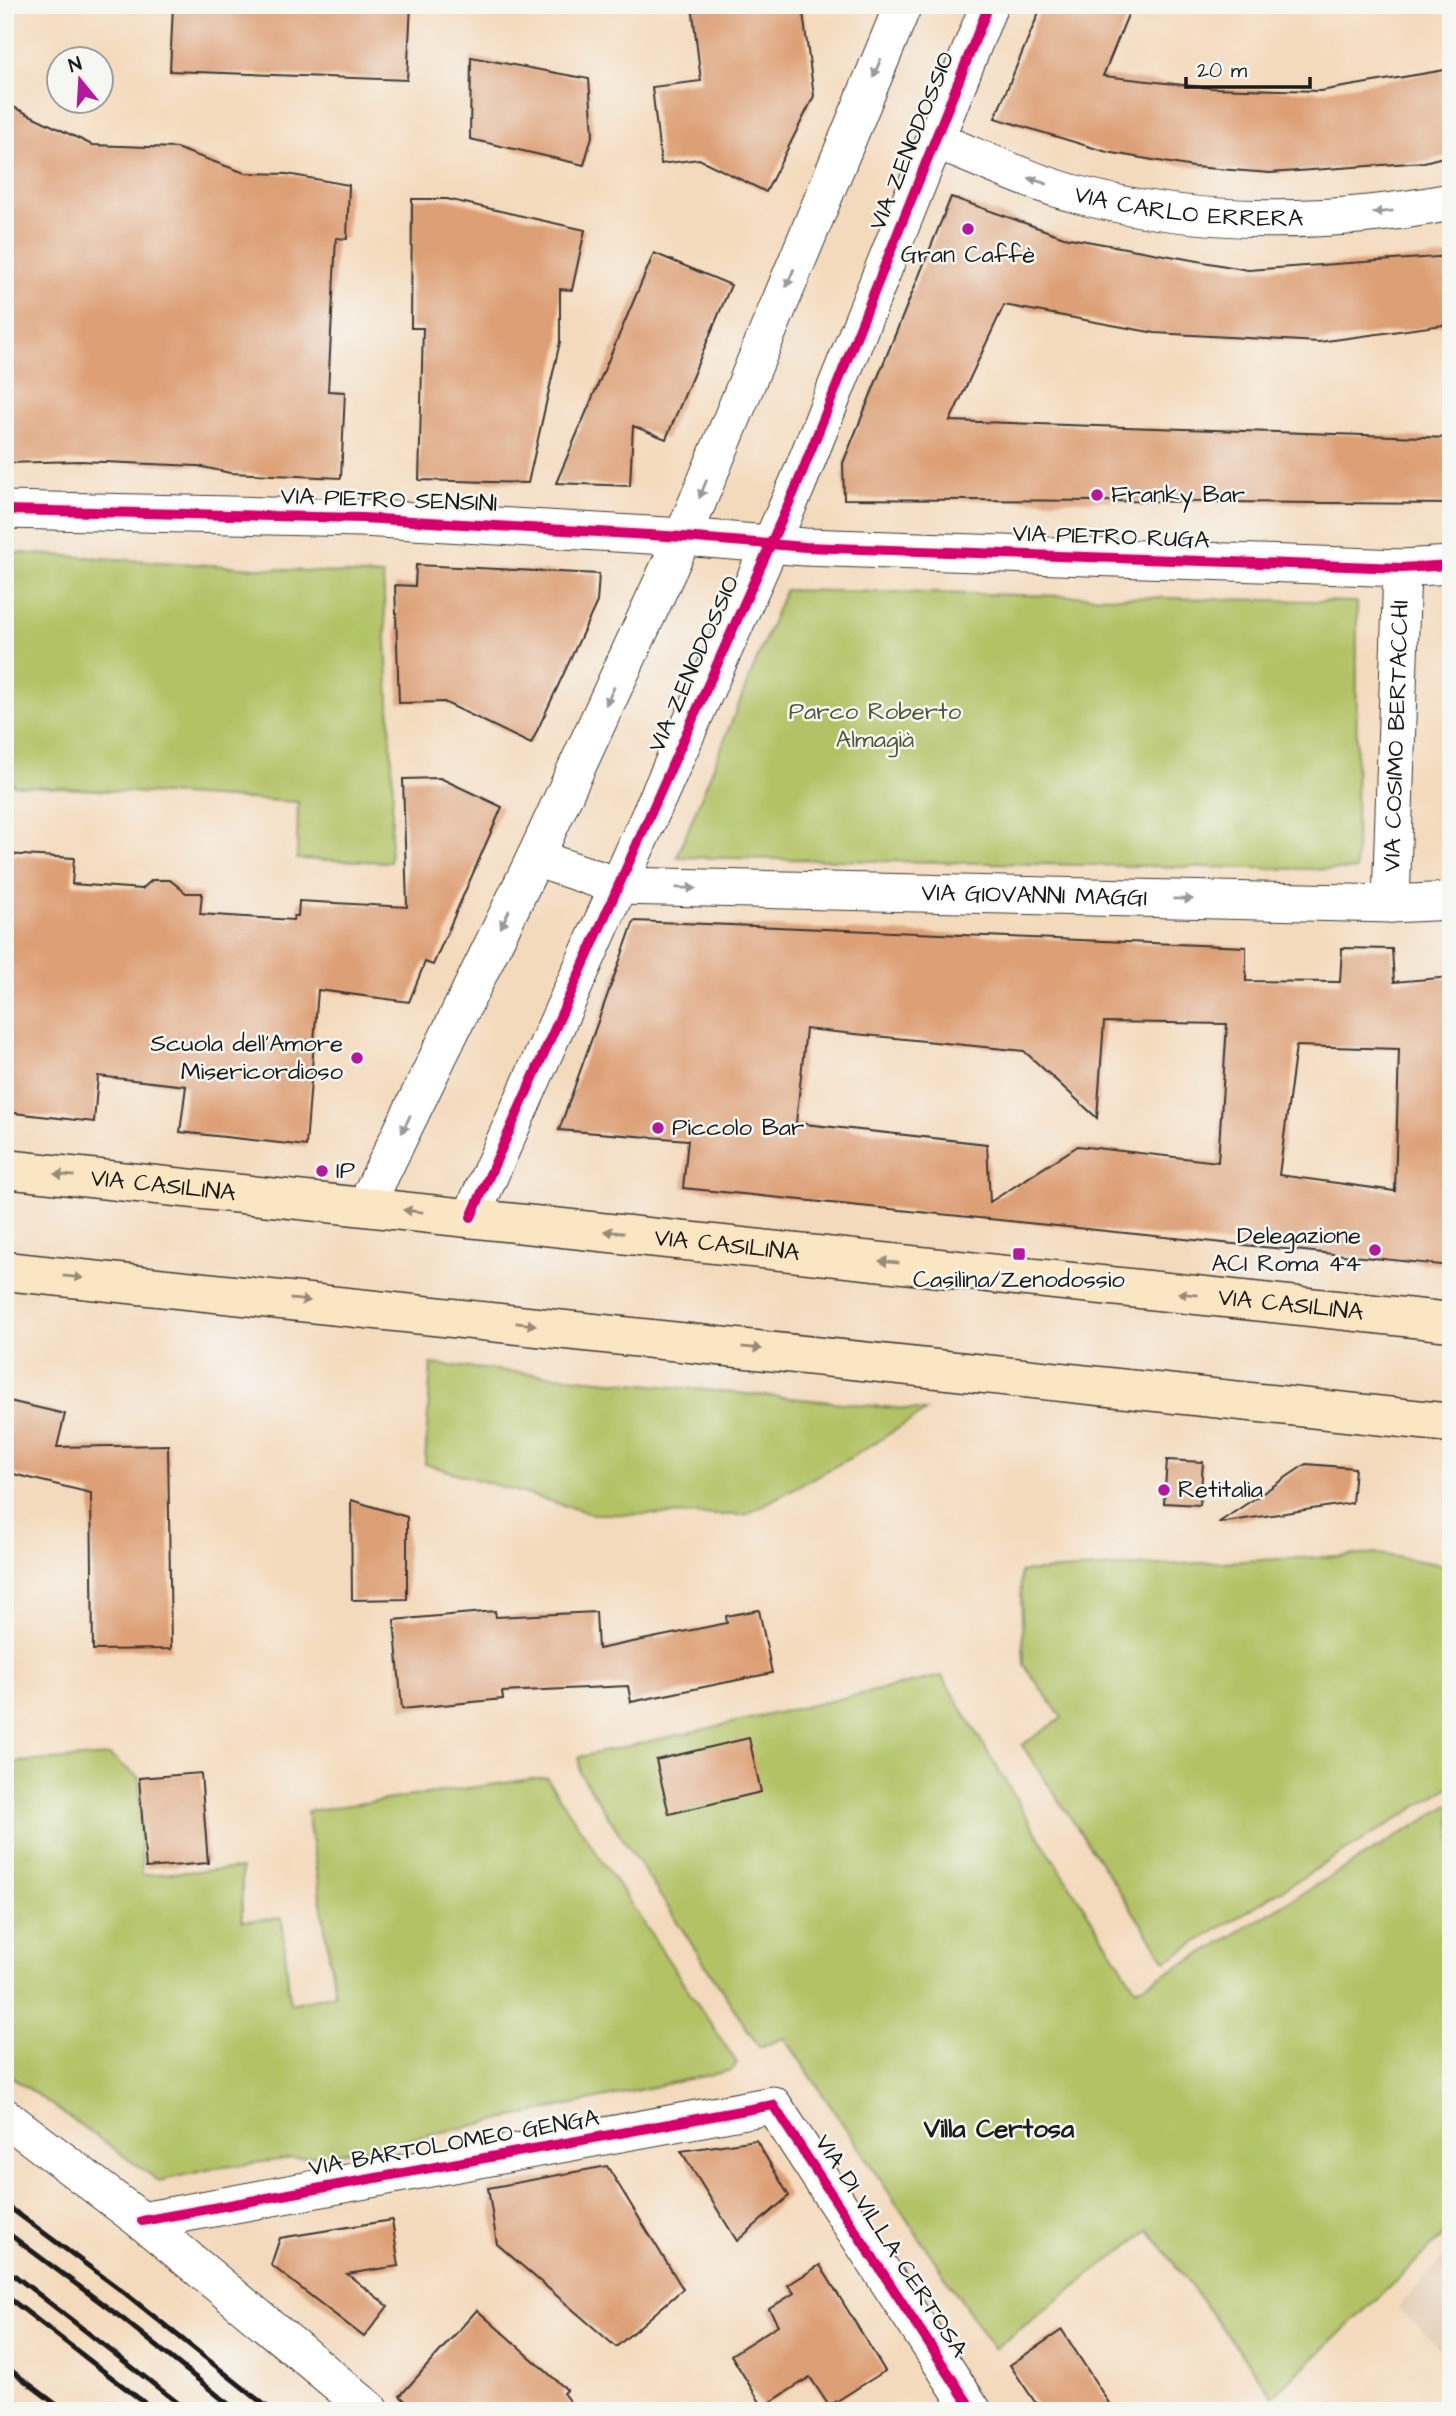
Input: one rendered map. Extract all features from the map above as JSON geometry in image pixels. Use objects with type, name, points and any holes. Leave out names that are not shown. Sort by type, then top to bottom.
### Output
[{"type":"main road","name":"VIA CASILINA","points":[[5,1169],[366,1205],[1451,1322]]},
{"type":"main road","points":[[5,1270],[1451,1423]]},
{"type":"street","points":[[366,1205],[535,858],[683,537],[903,5]]},
{"type":"street","name":"VIA ZENODOSSIO","points":[[471,1217],[797,485],[989,5]]},
{"type":"street","name":"VIA CARLO ERRERA","points":[[934,140],[1079,195],[1193,214],[1312,218],[1380,213],[1451,202]]},
{"type":"street","name":"VIA PIETRO SENSINI","points":[[5,510],[362,518],[683,537],[769,545]]},
{"type":"street","name":"VIA PIETRO RUGA","points":[[769,545],[1402,568],[1451,565]]},
{"type":"street","name":"VIA COSIMO BERTACCHI","points":[[1391,904],[1402,568]]},
{"type":"street","name":"VIA GIOVANNI MAGGI","points":[[535,858],[618,886],[1391,904],[1451,901]]},
{"type":"street","name":"VIA BARTOLOMEO GENGA","points":[[142,2221],[773,2105]]},
{"type":"street","name":"VIA DI VILLA CERTOSA","points":[[773,2105],[973,2411]]},
{"type":"street","points":[[5,2117],[142,2221],[371,2411]]},
{"type":"shaded area","points":[[1451,2248],[1451,2359],[1398,2308]]},
{"type":"green space","points":[[5,552],[383,576],[393,785],[390,862],[297,859],[298,802],[13,785],[5,718]]},
{"type":"green space","name":"Parco Roberto Almagià","points":[[785,590],[1357,602],[1356,870],[677,857]]},
{"type":"green space","points":[[431,1364],[926,1411],[852,1457],[745,1515],[593,1514],[425,1464]]},
{"type":"green space","points":[[1379,1554],[1443,1565],[1451,1572],[1451,1786],[1166,1961],[1022,1745],[1062,1718],[1024,1665],[1020,1572]]},
{"type":"green space","points":[[942,1676],[1036,1832],[1136,1989],[1200,1955],[1451,1804],[1451,2229],[1273,2396],[1149,2230],[994,2349],[785,2038],[759,2047],[580,1773],[579,1757]]},
{"type":"green space","points":[[110,1756],[139,1778],[142,1875],[242,1868],[242,1921],[282,1918],[290,2004],[335,1994],[307,1811],[546,1777],[737,2063],[732,2070],[359,2150],[216,2168],[159,2181],[5,2072],[5,1763]]},
{"type":"building","points":[[173,5],[411,5],[407,80],[170,71]]},
{"type":"building","points":[[692,5],[802,5],[814,96],[766,192],[699,159],[661,164],[652,87],[701,81]]},
{"type":"building","points":[[1042,5],[1132,5],[1103,76],[1210,88],[1320,91],[1451,69],[1451,155],[1424,162],[1270,173],[1193,167],[1107,152],[995,118]]},
{"type":"building","points":[[471,57],[589,79],[593,133],[584,165],[470,139]]},
{"type":"building","points":[[5,103],[92,145],[176,148],[245,173],[287,174],[349,185],[347,239],[336,238],[328,391],[345,392],[341,478],[230,473],[198,466],[80,461],[5,463]]},
{"type":"building","points":[[951,197],[1064,237],[1248,270],[1451,256],[1451,324],[1319,342],[1155,333],[1004,305],[950,421],[1451,438],[1451,504],[844,499],[843,463]]},
{"type":"building","points":[[412,199],[447,199],[585,230],[572,290],[560,289],[560,342],[528,483],[419,480],[423,328],[411,328]]},
{"type":"building","points":[[654,253],[731,285],[666,439],[633,426],[630,486],[556,483]]},
{"type":"building","points":[[416,565],[599,574],[597,602],[531,744],[444,702],[399,703],[395,585],[415,586]]},
{"type":"building","points":[[440,778],[502,807],[433,965],[425,962],[409,1002],[318,990],[306,1146],[180,1132],[186,1086],[98,1076],[94,1122],[5,1112],[5,854],[74,858],[72,884],[142,889],[152,880],[170,880],[186,893],[202,893],[200,914],[293,920],[294,916],[298,916],[299,901],[407,907],[403,779]]},
{"type":"building","points":[[634,921],[1246,947],[1246,981],[1340,982],[1342,948],[1392,949],[1394,982],[1451,977],[1451,1266],[683,1188],[688,1140],[559,1130]],"holes":[[[1104,1022],[1227,1024],[1218,1162],[1078,1146],[990,1202],[987,1144],[796,1123],[806,1029],[1024,1051],[1097,1118]],[[1296,1046],[1399,1049],[1395,1191],[1279,1175]]]},
{"type":"building","points":[[5,1400],[65,1414],[57,1447],[168,1445],[171,1649],[93,1650],[91,1493],[5,1472]]},
{"type":"building","points":[[1167,1460],[1203,1462],[1200,1505],[1164,1503]]},
{"type":"building","points":[[1306,1464],[1355,1468],[1352,1503],[1218,1523]]},
{"type":"building","points":[[351,1500],[407,1517],[407,1599],[352,1600]]},
{"type":"building","points":[[759,1610],[772,1673],[631,1702],[628,1686],[502,1692],[503,1699],[402,1709],[394,1620],[495,1611],[496,1617],[596,1612],[598,1649],[727,1623],[726,1616]]},
{"type":"building","points":[[749,1738],[761,1792],[669,1814],[656,1760]]},
{"type":"building","points":[[201,1773],[208,1863],[146,1868],[139,1778]]},
{"type":"building","points":[[756,2140],[789,2196],[737,2241],[681,2151]]},
{"type":"building","points":[[607,2166],[683,2289],[616,2347],[497,2244],[488,2188]]},
{"type":"building","points":[[392,2220],[399,2266],[347,2274],[388,2306],[364,2337],[271,2265],[280,2238]]},
{"type":"building","points":[[820,2265],[885,2371],[829,2406],[810,2377],[763,2407],[731,2355],[778,2325],[769,2309],[794,2293],[788,2285]]},
{"type":"building","points":[[477,2310],[567,2390],[563,2393],[577,2411],[416,2411],[400,2396]]},
{"type":"building","points":[[1062,2330],[1114,2411],[1041,2411],[1010,2365]]},
{"type":"railway","points":[[5,2204],[126,2294],[272,2411]]},
{"type":"railway","points":[[5,2231],[123,2319],[237,2411]]},
{"type":"railway","points":[[5,2268],[188,2411]]},
{"type":"railway","points":[[5,2295],[155,2411]]},
{"type":"railway","points":[[5,2366],[65,2411]]},
{"type":"railway","points":[[5,2394],[27,2411]]},
{"type":"cycle path","points":[[471,1217],[797,485],[989,5]]},
{"type":"cycle path","points":[[5,510],[362,518],[805,547],[1402,568],[1451,565]]},
{"type":"cycle path","points":[[142,2221],[773,2105],[973,2411]]},
{"type":"place","name":"Gran Caffè","points":[[968,229]]},
{"type":"place","name":"Franky Bar","points":[[1097,495]]},
{"type":"place","name":"Scuola dell'Amore Misericordioso","points":[[357,1058]]},
{"type":"place","name":"Piccolo Bar","points":[[658,1128]]},
{"type":"place","name":"IP","points":[[322,1171]]},
{"type":"place","name":"Delegazione ACI Roma 44","points":[[1375,1250]]},
{"type":"place","name":"Casilina/Zenodossio","points":[[1019,1254]]},
{"type":"place","name":"Retitalia","points":[[1164,1490]]},
{"type":"district","name":"Villa Certosa","points":[[999,2129]]}]
